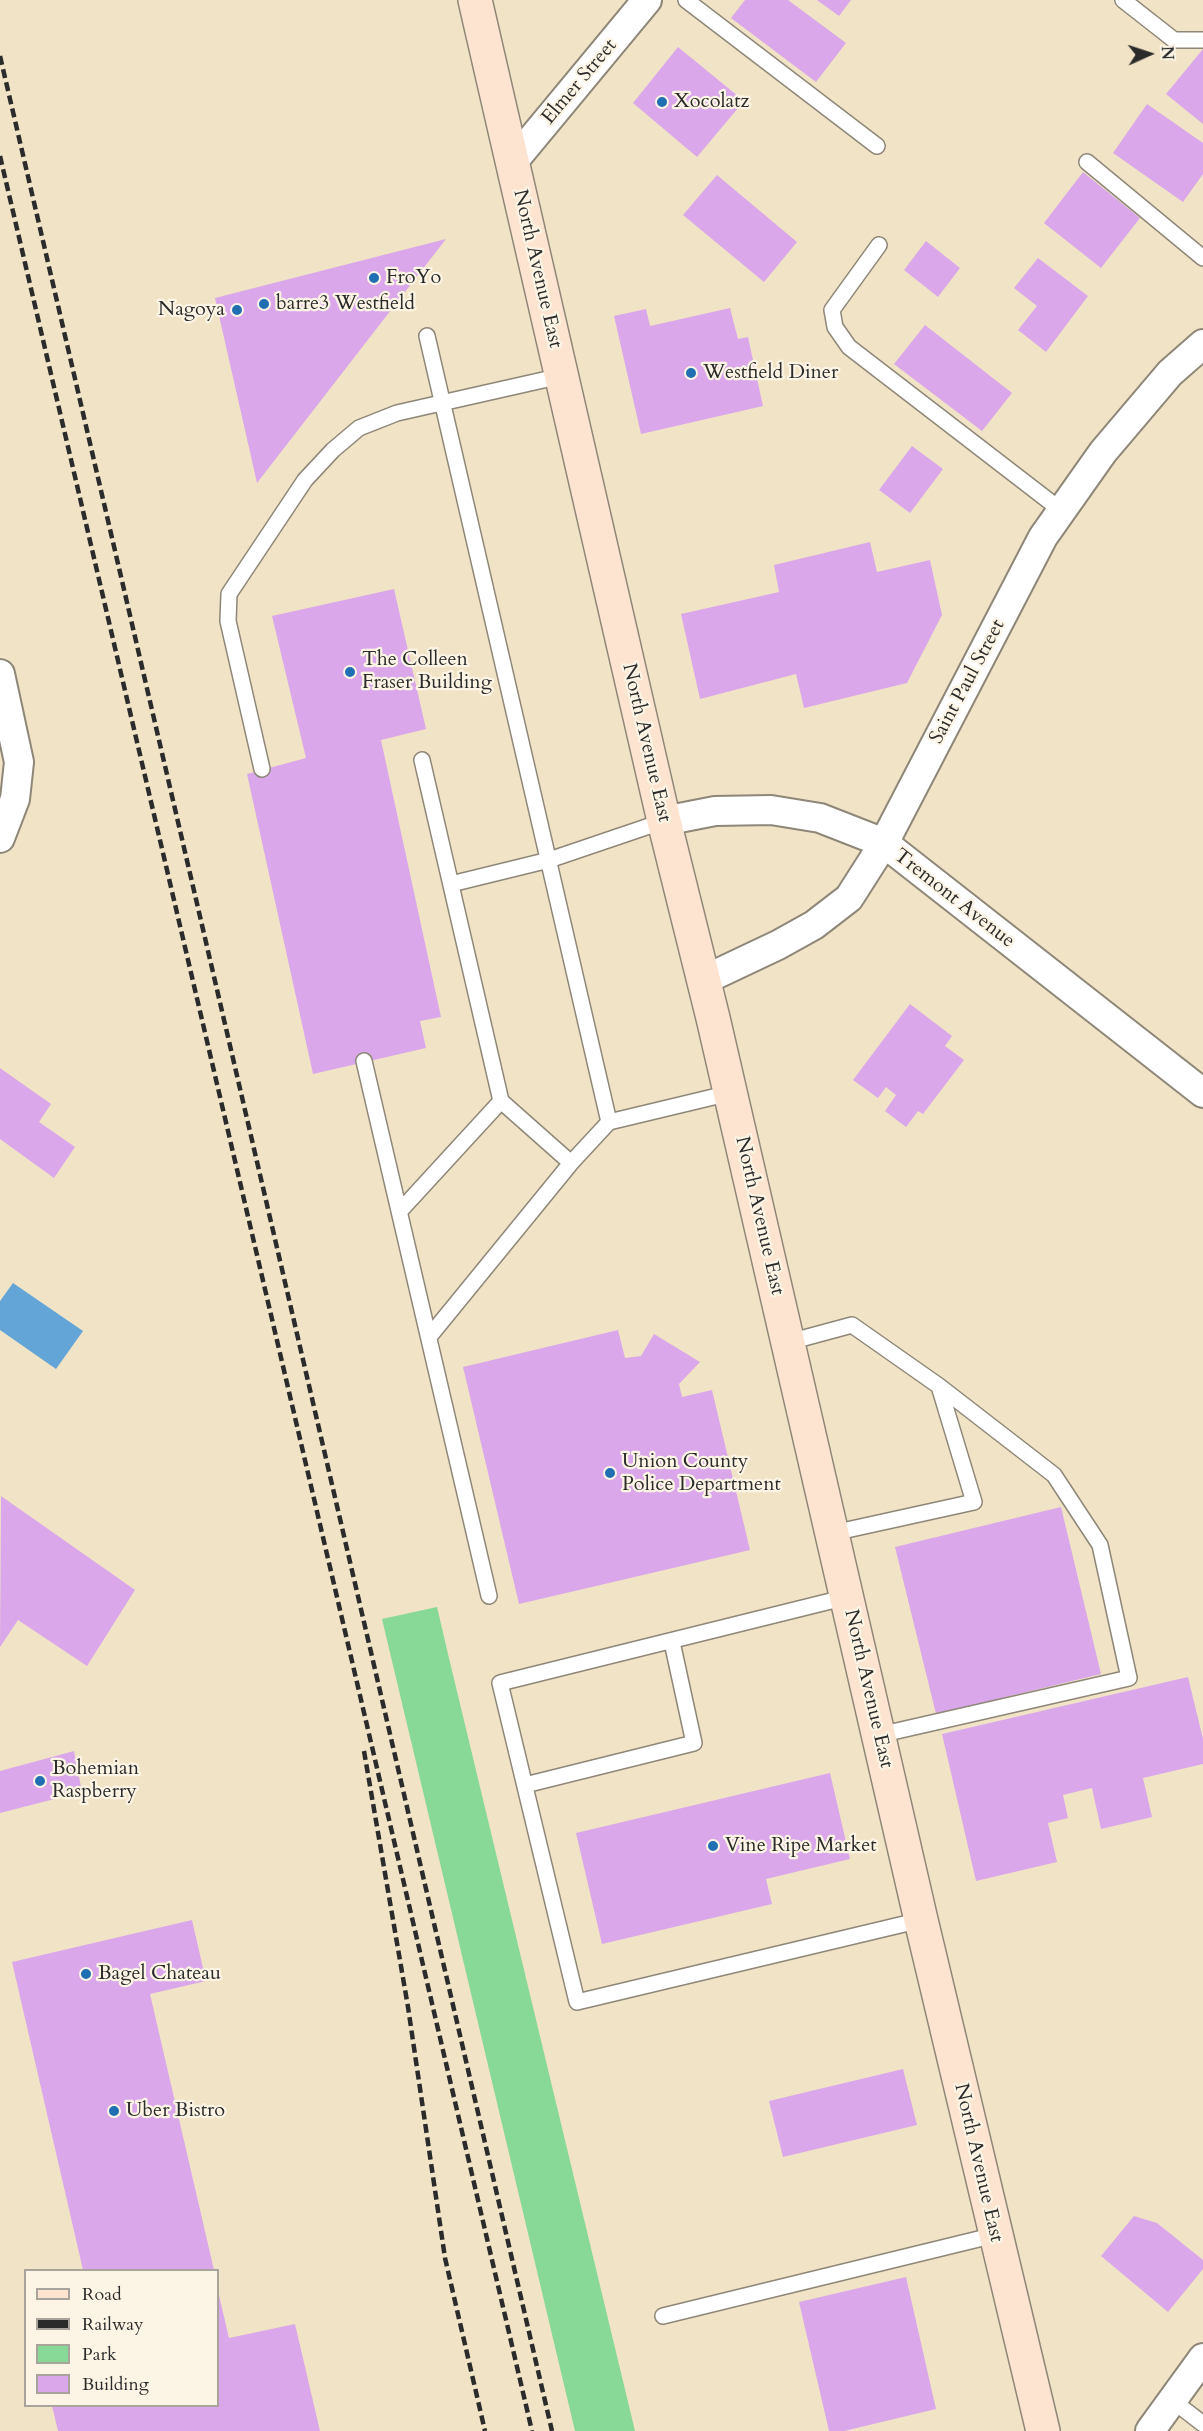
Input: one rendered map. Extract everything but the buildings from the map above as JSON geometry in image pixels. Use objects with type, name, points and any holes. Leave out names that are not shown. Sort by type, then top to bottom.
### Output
[{"type":"main road","name":"North Avenue East","points":[[475,0],[664,821],[704,980],[921,1920],[1043,2431]]},
{"type":"street","name":"Elmer Street","points":[[512,163],[647,0]]},
{"type":"street","name":"Saint Paul Street","points":[[704,980],[814,925],[849,898],[884,843],[1042,537],[1110,444],[1170,373],[1203,344]]},
{"type":"street","points":[[0,675],[19,762],[15,799],[3,819]]},
{"type":"street","name":"Tremont Avenue","points":[[664,821],[715,811],[771,810],[820,818],[884,843],[1203,1093]]},
{"type":"street","points":[[1150,2431],[1203,2358]]},
{"type":"lane","points":[[686,0],[877,146]]},
{"type":"lane","points":[[1123,0],[1174,40],[1203,39]]},
{"type":"lane","points":[[1087,162],[1203,258]]},
{"type":"lane","points":[[879,245],[832,310],[835,327],[849,347],[1062,511]]},
{"type":"lane","points":[[427,336],[609,1122]]},
{"type":"lane","points":[[262,769],[228,621],[229,594],[305,480],[333,450],[359,428],[397,413],[561,376]]},
{"type":"lane","points":[[422,760],[501,1101],[571,1163]]},
{"type":"lane","points":[[451,884],[549,860],[664,821]]},
{"type":"lane","points":[[364,1061],[489,1596]]},
{"type":"lane","points":[[429,1337],[571,1163],[609,1122],[730,1093]]},
{"type":"lane","points":[[400,1211],[501,1101]]},
{"type":"lane","points":[[789,1342],[852,1325],[939,1386],[1054,1475],[1100,1545],[1129,1678],[879,1735]]},
{"type":"lane","points":[[833,1533],[974,1502],[939,1386]]},
{"type":"lane","points":[[846,1597],[500,1683],[576,2002],[921,1920]]},
{"type":"lane","points":[[525,1785],[694,1743],[672,1642]]},
{"type":"lane","points":[[663,2316],[995,2235]]},
{"type":"lane","points":[[1172,2400],[1203,2424]]},
{"type":"green space","points":[[437,1607],[635,2431],[575,2431],[382,1619]]},
{"type":"water","points":[[13,1283],[83,1331],[56,1369],[0,1330],[0,1301]]},
{"type":"railway","points":[[0,56],[552,2431]]},
{"type":"railway","points":[[0,156],[532,2431]]},
{"type":"railway","points":[[364,1751],[408,2007],[445,2258],[485,2431]]},
{"type":"place","name":"Xocolatz","points":[[662,102]]},
{"type":"place","name":"FroYo","points":[[374,278]]},
{"type":"place","name":"barre3 Westfield","points":[[264,304]]},
{"type":"place","name":"Nagoya","points":[[237,310]]},
{"type":"place","name":"Westfield Diner","points":[[691,373]]},
{"type":"place","name":"The Colleen Fraser Building","points":[[350,672]]},
{"type":"place","name":"Union County Police Department","points":[[610,1473]]},
{"type":"place","name":"Bohemian Raspberry","points":[[40,1781]]},
{"type":"place","name":"Vine Ripe Market","points":[[713,1846]]},
{"type":"place","name":"Bagel Chateau","points":[[86,1974]]},
{"type":"place","name":"Uber Bistro","points":[[114,2111]]}]
